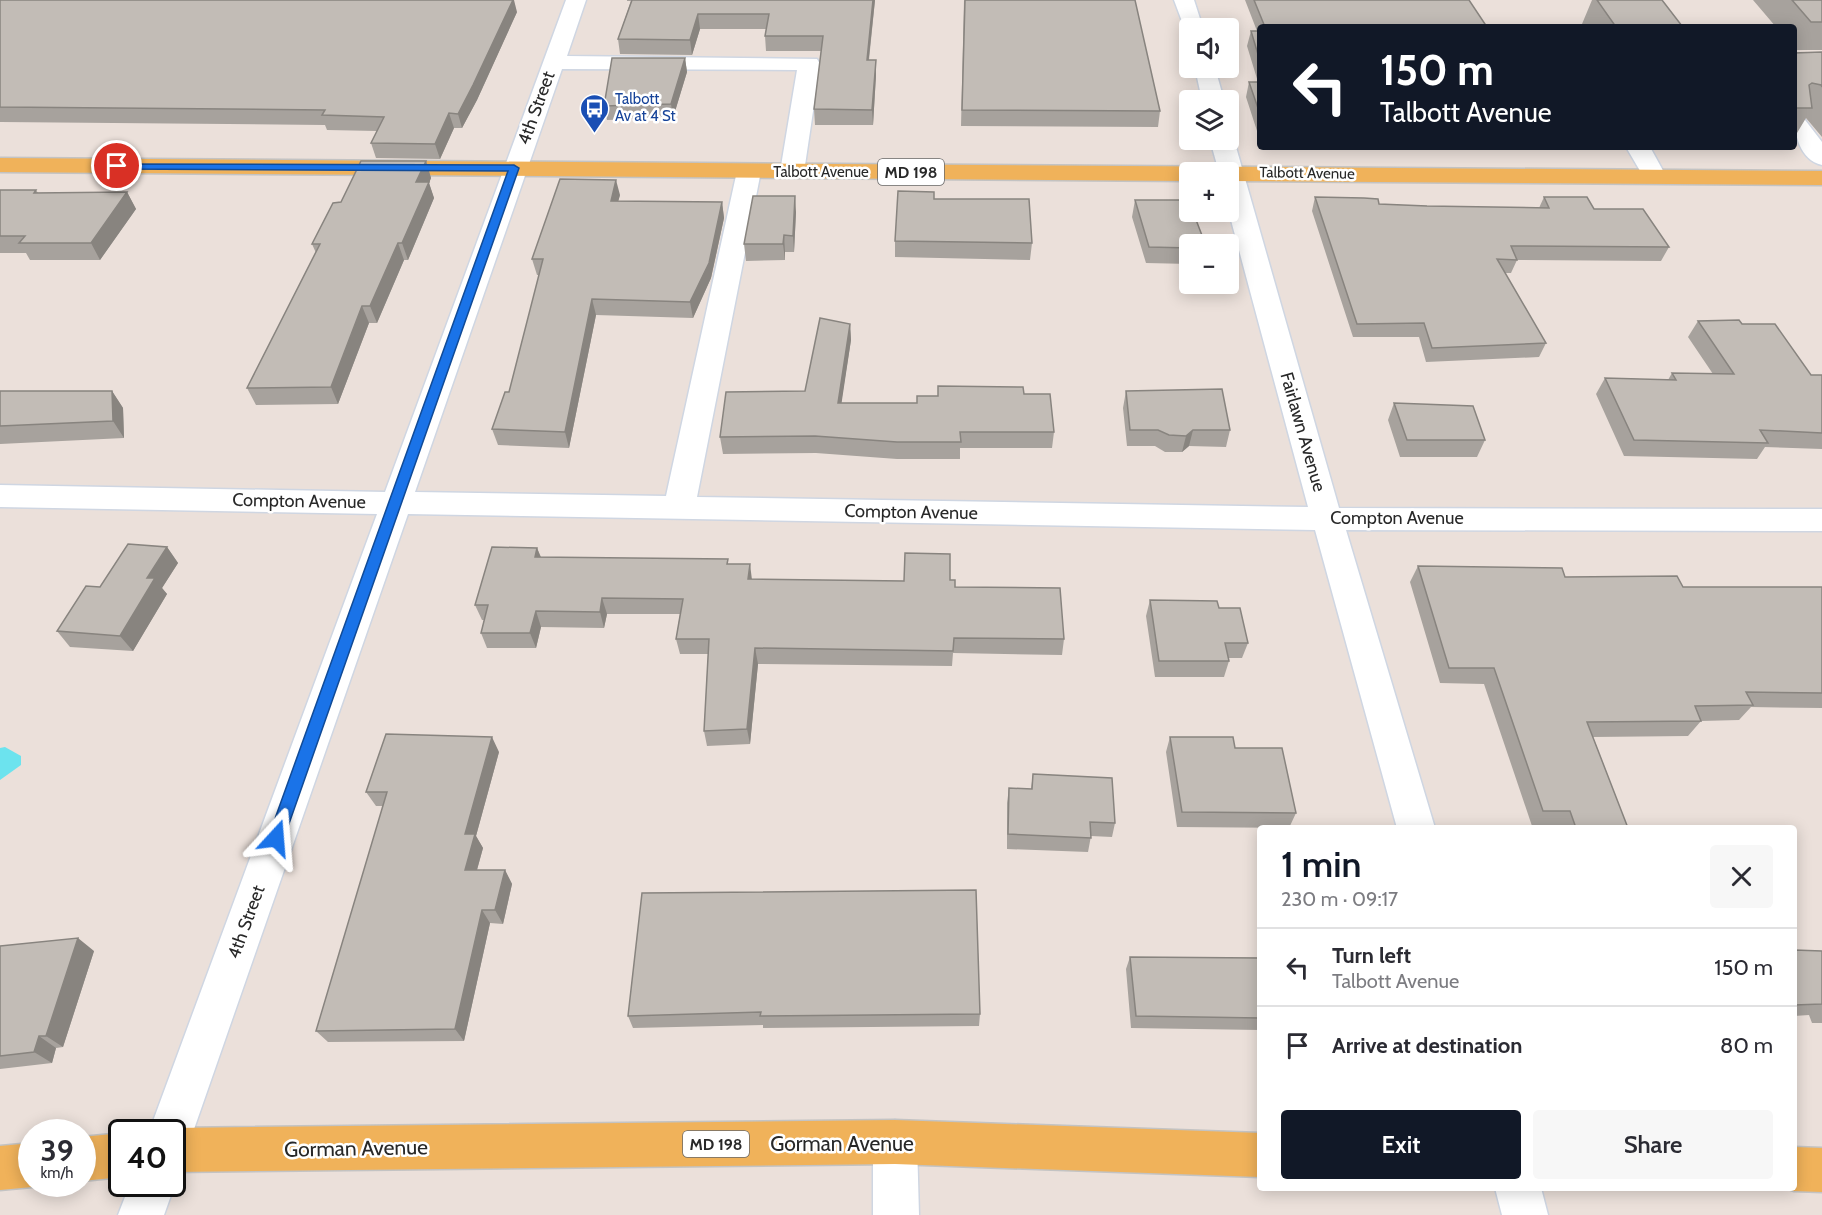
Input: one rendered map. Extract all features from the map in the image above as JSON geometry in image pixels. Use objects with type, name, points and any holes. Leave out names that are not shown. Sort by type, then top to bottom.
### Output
[{"type":"main road","name":"Talbott Avenue","points":[[0,165],[1179,172]]},
{"type":"main road","name":"Talbott Avenue","points":[[1239,172],[1822,178]]},
{"type":"main road","name":"Gorman Avenue","points":[[186,1150],[895,1142],[1257,1155]]},
{"type":"main road","points":[[0,1168],[18,1166]]},
{"type":"main road","points":[[1797,1169],[1822,1170]]},
{"type":"street","name":"4th Street","points":[[176,1119],[576,0]]},
{"type":"street","points":[[1184,0],[1190,18]]},
{"type":"street","points":[[553,62],[809,64],[792,171]]},
{"type":"street","points":[[1797,125],[1822,158]]},
{"type":"street","points":[[1640,150],[1654,176]]},
{"type":"street","points":[[679,508],[749,171]]},
{"type":"street","name":"Fairlawn Avenue","points":[[1239,204],[1415,825]]},
{"type":"street","name":"Compton Avenue","points":[[0,496],[1329,519],[1515,517],[1822,520]]},
{"type":"street","points":[[895,1142],[896,1215]]},
{"type":"street","points":[[1519,1191],[1525,1215]]},
{"type":"street","points":[[141,1215],[147,1197]]},
{"type":"water","points":[[5,747],[21,756],[21,765],[0,780],[0,748]]},
{"type":"building","points":[[0,0],[513,0],[458,114],[449,113],[435,144],[371,143],[384,117],[322,115],[325,110],[0,107]]},
{"type":"building","points":[[632,0],[873,0],[867,60],[876,60],[872,110],[814,109],[823,36],[765,36],[769,14],[698,14],[690,40],[618,39]]},
{"type":"building","points":[[965,0],[1135,0],[1160,111],[962,110]]},
{"type":"building","points":[[1254,0],[1469,0],[1485,24],[1264,24]]},
{"type":"building","points":[[1597,0],[1662,0],[1680,24],[1614,24]]},
{"type":"building","points":[[1792,0],[1822,0],[1822,22],[1811,22]]},
{"type":"building","points":[[1251,31],[1257,31],[1257,51]]},
{"type":"building","points":[[1822,52],[1822,87],[1812,83],[1809,85],[1812,108],[1797,108],[1797,53]]},
{"type":"building","points":[[612,58],[685,58],[671,104],[604,106]]},
{"type":"building","points":[[1249,82],[1257,82],[1257,105]]},
{"type":"building","points":[[361,161],[426,161],[416,182],[429,182],[402,243],[398,243],[370,306],[362,306],[331,387],[247,388],[320,244],[312,244],[333,203],[341,202]]},
{"type":"building","points":[[560,179],[616,180],[611,201],[722,202],[709,263],[690,302],[592,299],[565,432],[492,429],[505,392],[509,392],[543,259],[532,259]]},
{"type":"building","points":[[0,190],[36,190],[34,193],[127,192],[91,243],[19,243],[25,236],[0,236]]},
{"type":"building","points":[[898,191],[934,192],[934,199],[1029,199],[1032,243],[895,241]]},
{"type":"building","points":[[753,196],[795,196],[793,236],[784,235],[783,244],[744,244]]},
{"type":"building","points":[[1315,197],[1378,199],[1379,204],[1549,208],[1544,197],[1587,197],[1594,209],[1643,209],[1669,247],[1511,246],[1517,260],[1497,259],[1546,343],[1432,348],[1424,323],[1357,324]]},
{"type":"building","points":[[1135,200],[1179,200],[1179,222],[1197,222],[1201,234],[1179,234],[1179,248],[1149,247]]},
{"type":"building","points":[[820,318],[850,324],[838,403],[917,403],[917,396],[938,396],[938,386],[1023,387],[1024,394],[1050,394],[1054,432],[960,432],[961,442],[897,442],[815,436],[720,437],[726,392],[805,391]]},
{"type":"building","points":[[1739,320],[1742,324],[1775,324],[1811,375],[1822,375],[1822,433],[1760,430],[1768,443],[1634,440],[1605,378],[1676,380],[1672,373],[1734,374],[1698,321]]},
{"type":"building","points":[[1222,389],[1230,430],[1193,430],[1186,436],[1169,435],[1158,430],[1130,430],[1126,391]]},
{"type":"building","points":[[0,391],[112,391],[113,421],[0,426]]},
{"type":"building","points":[[1394,403],[1473,406],[1485,440],[1407,440]]},
{"type":"building","points":[[128,544],[167,547],[147,578],[155,578],[120,636],[57,631],[86,586],[100,587]]},
{"type":"building","points":[[492,547],[537,548],[535,557],[728,559],[727,564],[750,564],[748,579],[904,581],[905,553],[950,554],[950,580],[955,580],[955,587],[1060,588],[1064,639],[954,638],[953,651],[755,648],[747,729],[704,731],[709,639],[676,639],[683,599],[602,598],[600,612],[536,611],[530,633],[481,633],[488,605],[475,605]]},
{"type":"building","points":[[1418,566],[1562,568],[1565,577],[1677,576],[1683,587],[1822,587],[1822,693],[1746,692],[1753,705],[1695,706],[1701,721],[1587,722],[1627,825],[1575,825],[1570,811],[1543,811],[1494,668],[1449,668]]},
{"type":"building","points":[[1150,600],[1217,601],[1219,608],[1240,608],[1248,643],[1225,643],[1229,661],[1159,661]]},
{"type":"building","points":[[386,734],[492,737],[465,834],[475,834],[465,870],[505,870],[495,910],[482,910],[455,1029],[316,1031],[387,792],[366,792]]},
{"type":"building","points":[[1170,737],[1233,737],[1235,748],[1282,748],[1296,813],[1182,812]]},
{"type":"building","points":[[1033,774],[1112,778],[1115,823],[1090,822],[1091,838],[1008,834],[1009,788],[1032,789]]},
{"type":"building","points":[[976,890],[980,1014],[760,1016],[761,1012],[628,1016],[642,893]]},
{"type":"building","points":[[78,938],[46,1036],[39,1036],[34,1052],[0,1056],[0,946]]},
{"type":"building","points":[[1797,950],[1822,951],[1822,1004],[1797,1005]]},
{"type":"building","points":[[1130,957],[1257,958],[1257,1018],[1136,1016]]},
{"type":"place","name":"Talbott Av at 4 St","points":[[594,134]]},
{"type":"route","points":[[117,166],[514,168],[276,838]]}]
